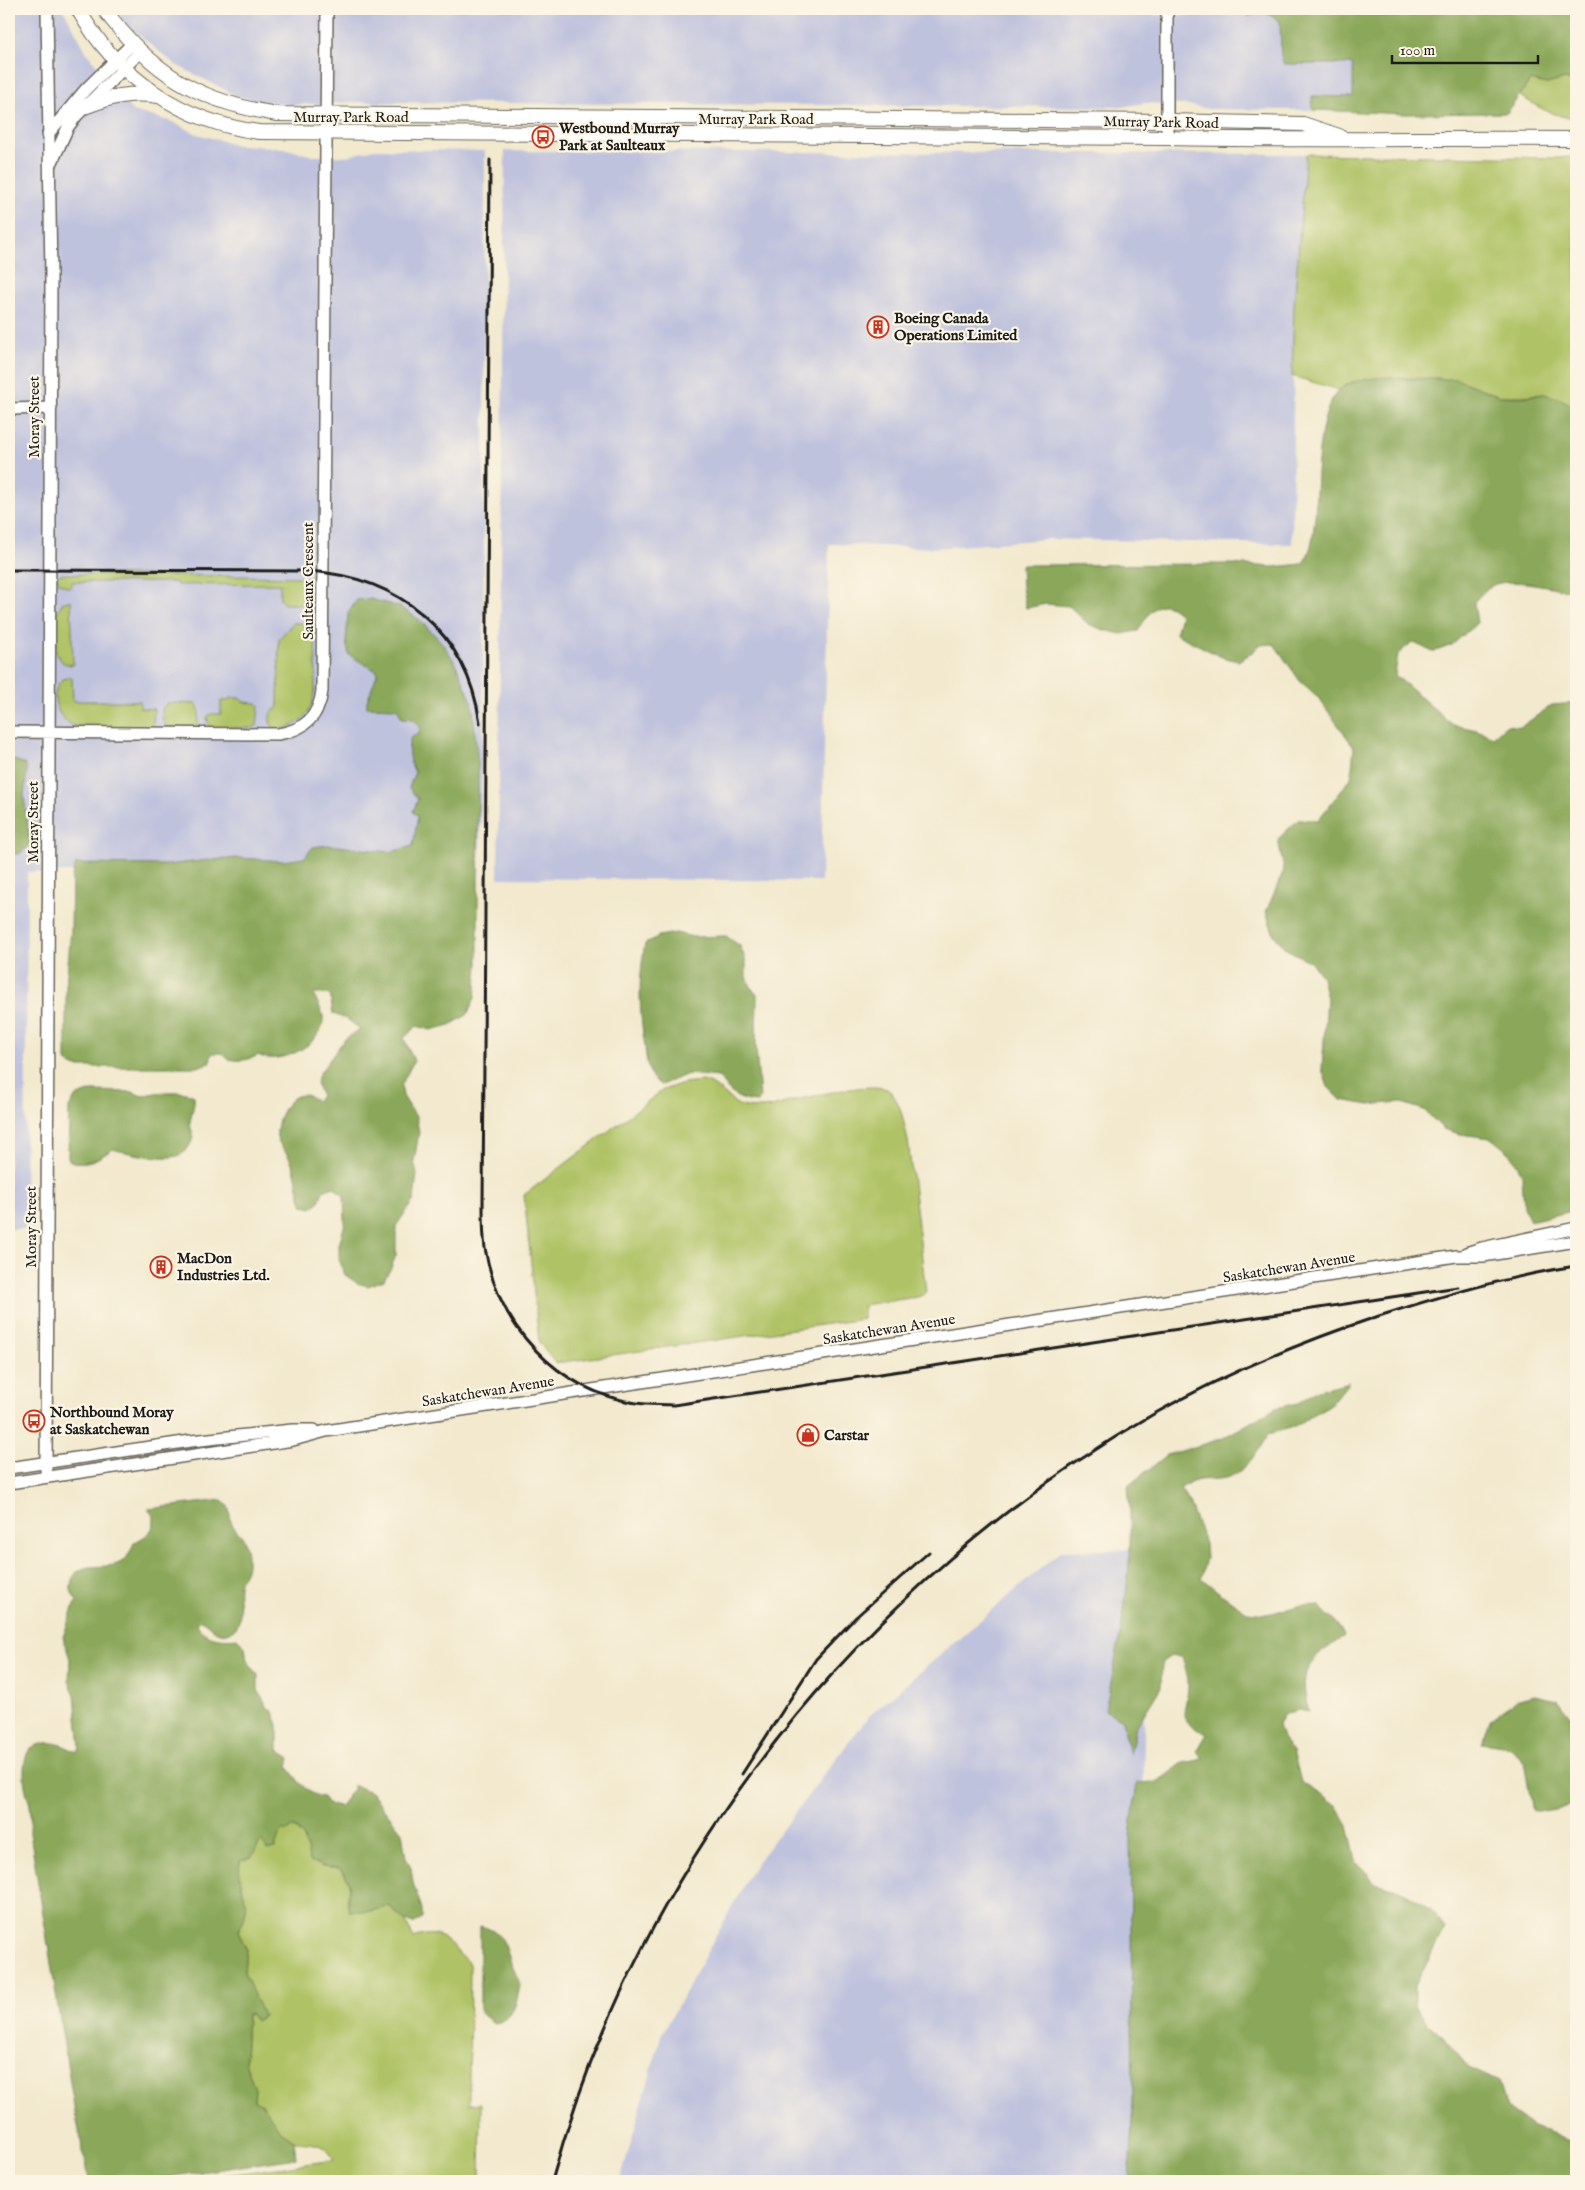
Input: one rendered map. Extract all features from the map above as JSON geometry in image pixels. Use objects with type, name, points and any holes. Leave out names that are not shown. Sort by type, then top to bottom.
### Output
[{"type":"street","name":"Moray Street","points":[[46,1478],[51,408],[47,9]]},
{"type":"street","points":[[78,9],[98,41],[120,64]]},
{"type":"street","points":[[104,9],[137,47]]},
{"type":"street","name":"Saulteaux Crescent","points":[[9,732],[278,734],[300,729],[318,709],[322,691],[327,9]]},
{"type":"street","points":[[1167,138],[1168,9]]},
{"type":"street","name":"Moray Street","points":[[48,134],[137,47]]},
{"type":"street","name":"Murray Park Road","points":[[137,47],[172,78],[196,92],[242,108],[278,114],[326,116],[1167,121],[1303,124],[1345,138]]},
{"type":"street","name":"Moray Street","points":[[50,166],[68,127],[120,64]]},
{"type":"street","name":"Murray Park Road","points":[[120,64],[159,96],[199,118],[238,129],[278,133],[1167,138],[1303,141],[1345,138],[1576,139]]},
{"type":"street","points":[[87,106],[122,94],[139,93],[159,96]]},
{"type":"street","points":[[534,134],[551,116]]},
{"type":"street","points":[[9,409],[51,408]]},
{"type":"street","name":"Saskatchewan Avenue","points":[[9,1483],[293,1440],[326,1431],[1456,1256],[1482,1248],[1576,1228]]},
{"type":"street","name":"Saskatchewan Avenue","points":[[1456,1256],[1483,1256],[1576,1242]]},
{"type":"street","name":"Saskatchewan Avenue","points":[[9,1468],[191,1441],[292,1430],[326,1431]]},
{"type":"shaded area","points":[[9,9],[63,9],[87,53],[132,111],[170,121],[197,134],[237,145],[283,148],[313,156],[348,156],[374,149],[485,151],[483,745],[479,874],[27,872],[25,1229],[9,1229]]},
{"type":"shaded area","points":[[117,9],[1154,9],[1154,15],[1198,15],[1201,9],[1241,9],[1248,16],[1264,12],[1280,21],[1281,56],[1284,64],[1353,64],[1353,98],[1312,96],[1313,110],[1209,109],[1189,105],[1144,103],[1122,107],[353,102],[292,105],[239,97],[176,65],[123,22]]},
{"type":"shaded area","points":[[505,151],[1306,154],[1294,310],[1292,544],[1048,539],[937,548],[829,544],[821,881],[498,878]]},
{"type":"shaded area","points":[[1146,1549],[1139,2181],[620,2181],[661,2036],[755,1865],[868,1717],[1061,1551]]},
{"type":"green space","points":[[1241,9],[1576,9],[1576,82],[1565,79],[1547,84],[1530,80],[1507,113],[1406,114],[1313,110],[1312,96],[1353,97],[1353,64],[1284,64],[1281,56],[1280,21],[1264,12],[1248,16]]},
{"type":"green space","points":[[1565,79],[1576,82],[1576,119],[1547,111],[1520,96],[1530,80],[1547,84]]},
{"type":"green space","points":[[1306,154],[1559,158],[1576,156],[1576,408],[1561,399],[1544,394],[1500,396],[1439,378],[1376,378],[1352,382],[1339,390],[1292,376],[1294,307]]},
{"type":"green space","points":[[1389,377],[1456,379],[1500,396],[1521,397],[1544,394],[1561,399],[1576,408],[1576,593],[1546,586],[1509,582],[1491,586],[1474,602],[1477,623],[1452,645],[1433,652],[1412,642],[1398,654],[1395,675],[1453,725],[1477,730],[1493,737],[1507,725],[1521,727],[1552,705],[1576,703],[1576,1210],[1530,1221],[1524,1208],[1522,1175],[1512,1155],[1491,1138],[1460,1134],[1443,1129],[1424,1110],[1399,1102],[1369,1105],[1341,1100],[1328,1087],[1322,1069],[1327,999],[1322,977],[1311,962],[1286,949],[1274,935],[1266,912],[1284,870],[1278,839],[1298,820],[1318,820],[1351,778],[1354,747],[1317,696],[1300,681],[1274,644],[1259,645],[1253,652],[1238,661],[1222,657],[1176,634],[1181,615],[1167,605],[1161,605],[1151,611],[1138,631],[1121,634],[1088,624],[1069,606],[1046,604],[1026,608],[1022,588],[1021,565],[1230,564],[1273,567],[1302,564],[1306,559],[1312,542],[1319,451],[1325,416],[1331,402],[1338,391],[1349,384],[1362,380]]},
{"type":"green space","points":[[61,574],[315,578],[313,601],[308,604],[284,604],[280,598],[280,584],[177,585],[176,582],[72,582],[70,588],[59,583],[57,576]]},
{"type":"green space","points":[[370,599],[400,607],[421,621],[443,644],[455,662],[472,702],[478,764],[478,966],[475,998],[467,1015],[450,1025],[431,1030],[417,1026],[404,1038],[414,1061],[401,1085],[403,1096],[416,1117],[419,1132],[414,1162],[417,1174],[414,1200],[396,1226],[396,1255],[391,1268],[384,1280],[368,1286],[357,1283],[345,1275],[339,1259],[339,1245],[345,1223],[344,1196],[334,1187],[323,1191],[319,1202],[312,1208],[303,1206],[290,1158],[277,1137],[280,1117],[287,1104],[292,1099],[304,1095],[317,1102],[321,1095],[316,1083],[319,1074],[345,1039],[360,1029],[347,1019],[333,1014],[330,994],[314,994],[323,1016],[322,1026],[317,1036],[309,1044],[289,1055],[267,1058],[258,1055],[240,1060],[228,1059],[223,1053],[212,1053],[210,1062],[198,1067],[76,1067],[69,1064],[66,1060],[66,986],[71,930],[72,876],[76,864],[167,865],[240,858],[283,861],[304,858],[313,847],[328,845],[390,852],[413,846],[418,816],[413,812],[418,799],[409,788],[415,772],[411,764],[409,746],[411,737],[419,734],[420,726],[413,719],[402,718],[397,708],[367,707],[367,701],[378,672],[349,655],[346,641],[348,613],[357,600]]},
{"type":"green space","points":[[71,600],[73,664],[71,665],[63,663],[56,653],[56,614],[62,603]]},
{"type":"green space","points":[[293,623],[309,623],[315,630],[316,678],[314,696],[305,717],[293,725],[278,729],[271,724],[270,718],[271,712],[278,708],[279,639]]},
{"type":"green space","points":[[72,677],[73,701],[140,701],[140,708],[154,709],[153,725],[148,728],[79,727],[72,725],[60,714],[55,700],[55,692],[63,679]]},
{"type":"green space","points":[[230,698],[239,698],[244,702],[257,703],[259,705],[257,726],[251,728],[214,728],[209,726],[207,717],[210,714],[221,714],[221,701],[228,701]]},
{"type":"green space","points":[[167,703],[197,704],[199,710],[198,725],[193,728],[167,727],[163,722],[162,709]]},
{"type":"green space","points":[[9,758],[25,764],[27,771],[24,796],[30,845],[19,854],[9,853]]},
{"type":"green space","points":[[676,933],[693,937],[726,936],[740,946],[746,961],[746,977],[757,994],[756,1047],[760,1098],[758,1102],[735,1096],[719,1077],[688,1074],[661,1085],[650,1074],[641,1020],[640,983],[645,944],[659,936]]},
{"type":"green space","points":[[703,1081],[716,1087],[737,1104],[756,1108],[769,1108],[823,1094],[856,1088],[883,1088],[890,1091],[900,1108],[908,1141],[926,1292],[924,1295],[917,1297],[869,1304],[863,1307],[863,1319],[556,1363],[539,1342],[524,1195],[663,1090],[683,1083]]},
{"type":"green space","points":[[92,1091],[133,1092],[142,1096],[161,1092],[183,1092],[194,1096],[190,1123],[193,1138],[190,1145],[184,1153],[176,1156],[148,1156],[113,1149],[88,1162],[70,1161],[68,1157],[69,1108],[75,1097]]},
{"type":"green space","points":[[1349,1382],[1331,1404],[1291,1428],[1268,1434],[1252,1459],[1234,1475],[1222,1479],[1199,1480],[1187,1484],[1180,1489],[1188,1500],[1205,1544],[1206,1558],[1201,1578],[1247,1612],[1268,1614],[1299,1606],[1319,1605],[1341,1631],[1344,1636],[1323,1652],[1309,1666],[1304,1685],[1309,1712],[1298,1710],[1283,1715],[1278,1725],[1282,1738],[1293,1751],[1301,1782],[1336,1805],[1348,1826],[1356,1860],[1374,1883],[1395,1889],[1414,1898],[1432,1911],[1445,1928],[1415,1986],[1415,2006],[1426,2022],[1442,2036],[1469,2068],[1499,2082],[1507,2109],[1533,2128],[1576,2142],[1576,2181],[1129,2181],[1133,2101],[1130,1836],[1137,1783],[1157,1782],[1183,1763],[1203,1759],[1197,1751],[1207,1734],[1190,1725],[1184,1717],[1188,1684],[1182,1657],[1171,1656],[1162,1662],[1161,1687],[1136,1727],[1130,1754],[1122,1720],[1105,1710],[1121,1627],[1128,1570],[1130,1514],[1128,1486],[1167,1455],[1221,1439],[1276,1408],[1298,1403],[1318,1390]]},
{"type":"green space","points":[[222,1500],[227,1505],[234,1528],[242,1536],[246,1551],[246,1569],[239,1584],[239,1620],[233,1630],[223,1634],[216,1632],[201,1620],[197,1623],[199,1628],[214,1637],[237,1638],[245,1647],[247,1660],[258,1675],[258,1690],[268,1708],[273,1712],[278,1725],[278,1750],[290,1758],[288,1767],[303,1786],[312,1793],[323,1797],[327,1804],[340,1806],[353,1789],[353,1785],[371,1792],[402,1832],[406,1858],[411,1867],[413,1883],[422,1909],[422,1918],[413,1924],[405,1921],[389,1906],[371,1911],[349,1911],[349,1885],[345,1875],[339,1868],[323,1866],[310,1861],[304,1838],[294,1826],[286,1832],[283,1830],[278,1837],[275,1848],[267,1850],[261,1840],[252,1857],[240,1861],[245,1912],[238,1931],[246,1948],[244,1972],[263,2016],[255,2021],[251,2014],[247,2014],[245,2062],[255,2089],[254,2100],[263,2104],[279,2130],[294,2140],[296,2158],[140,2181],[89,2181],[75,2113],[30,1833],[30,1805],[24,1774],[25,1759],[31,1748],[44,1743],[55,1743],[77,1752],[80,1748],[75,1695],[69,1681],[70,1659],[63,1637],[77,1601],[71,1589],[72,1580],[76,1573],[88,1567],[111,1566],[124,1560],[134,1543],[151,1531],[153,1527],[154,1517],[148,1509]]},
{"type":"green space","points":[[1534,1695],[1558,1700],[1576,1724],[1576,1805],[1533,1813],[1524,1762],[1510,1747],[1481,1743],[1491,1718],[1519,1699]]},
{"type":"green space","points":[[293,1826],[304,1838],[310,1861],[323,1866],[339,1868],[346,1877],[350,1889],[347,1904],[371,1911],[389,1906],[405,1921],[414,1938],[425,1935],[441,1937],[447,1940],[470,1964],[469,2104],[481,2103],[480,2181],[184,2181],[334,2160],[325,2148],[320,2145],[294,2140],[277,2128],[254,2100],[255,2089],[245,2062],[247,2014],[262,2016],[244,1972],[246,1948],[238,1931],[245,1912],[245,1903],[239,1878],[240,1863],[246,1853],[261,1839],[275,1848],[278,1836],[283,1829]]},
{"type":"green space","points":[[480,1926],[494,1931],[502,1939],[520,1985],[516,2004],[510,2014],[501,2021],[494,2023],[480,2013]]},
{"type":"railway","points":[[490,160],[483,1227],[485,1248],[492,1277],[503,1303],[517,1328],[535,1350],[556,1369],[580,1384],[607,1396],[636,1403],[674,1405],[1458,1287]]},
{"type":"railway","points":[[9,570],[309,571],[341,575],[371,584],[399,597],[423,615],[444,636],[460,661],[473,690],[480,723]]},
{"type":"railway","points":[[552,2181],[591,2062],[642,1949],[704,1841],[777,1740],[859,1645],[949,1559],[1047,1482],[1152,1415],[1207,1386],[1263,1360],[1350,1326],[1403,1308],[1501,1281],[1576,1266]]},
{"type":"railway","points":[[742,1774],[816,1659],[856,1617],[929,1552]]},
{"type":"place","name":"Westbound Murray Park at Saulteaux","points":[[543,137]]},
{"type":"place","name":"Boeing Canada Operations Limited","points":[[878,327]]},
{"type":"place","name":"MacDon Industries Ltd.","points":[[161,1267]]},
{"type":"place","name":"Northbound Moray at Saskatchewan","points":[[34,1421]]},
{"type":"place","name":"Carstar","points":[[808,1435]]}]
